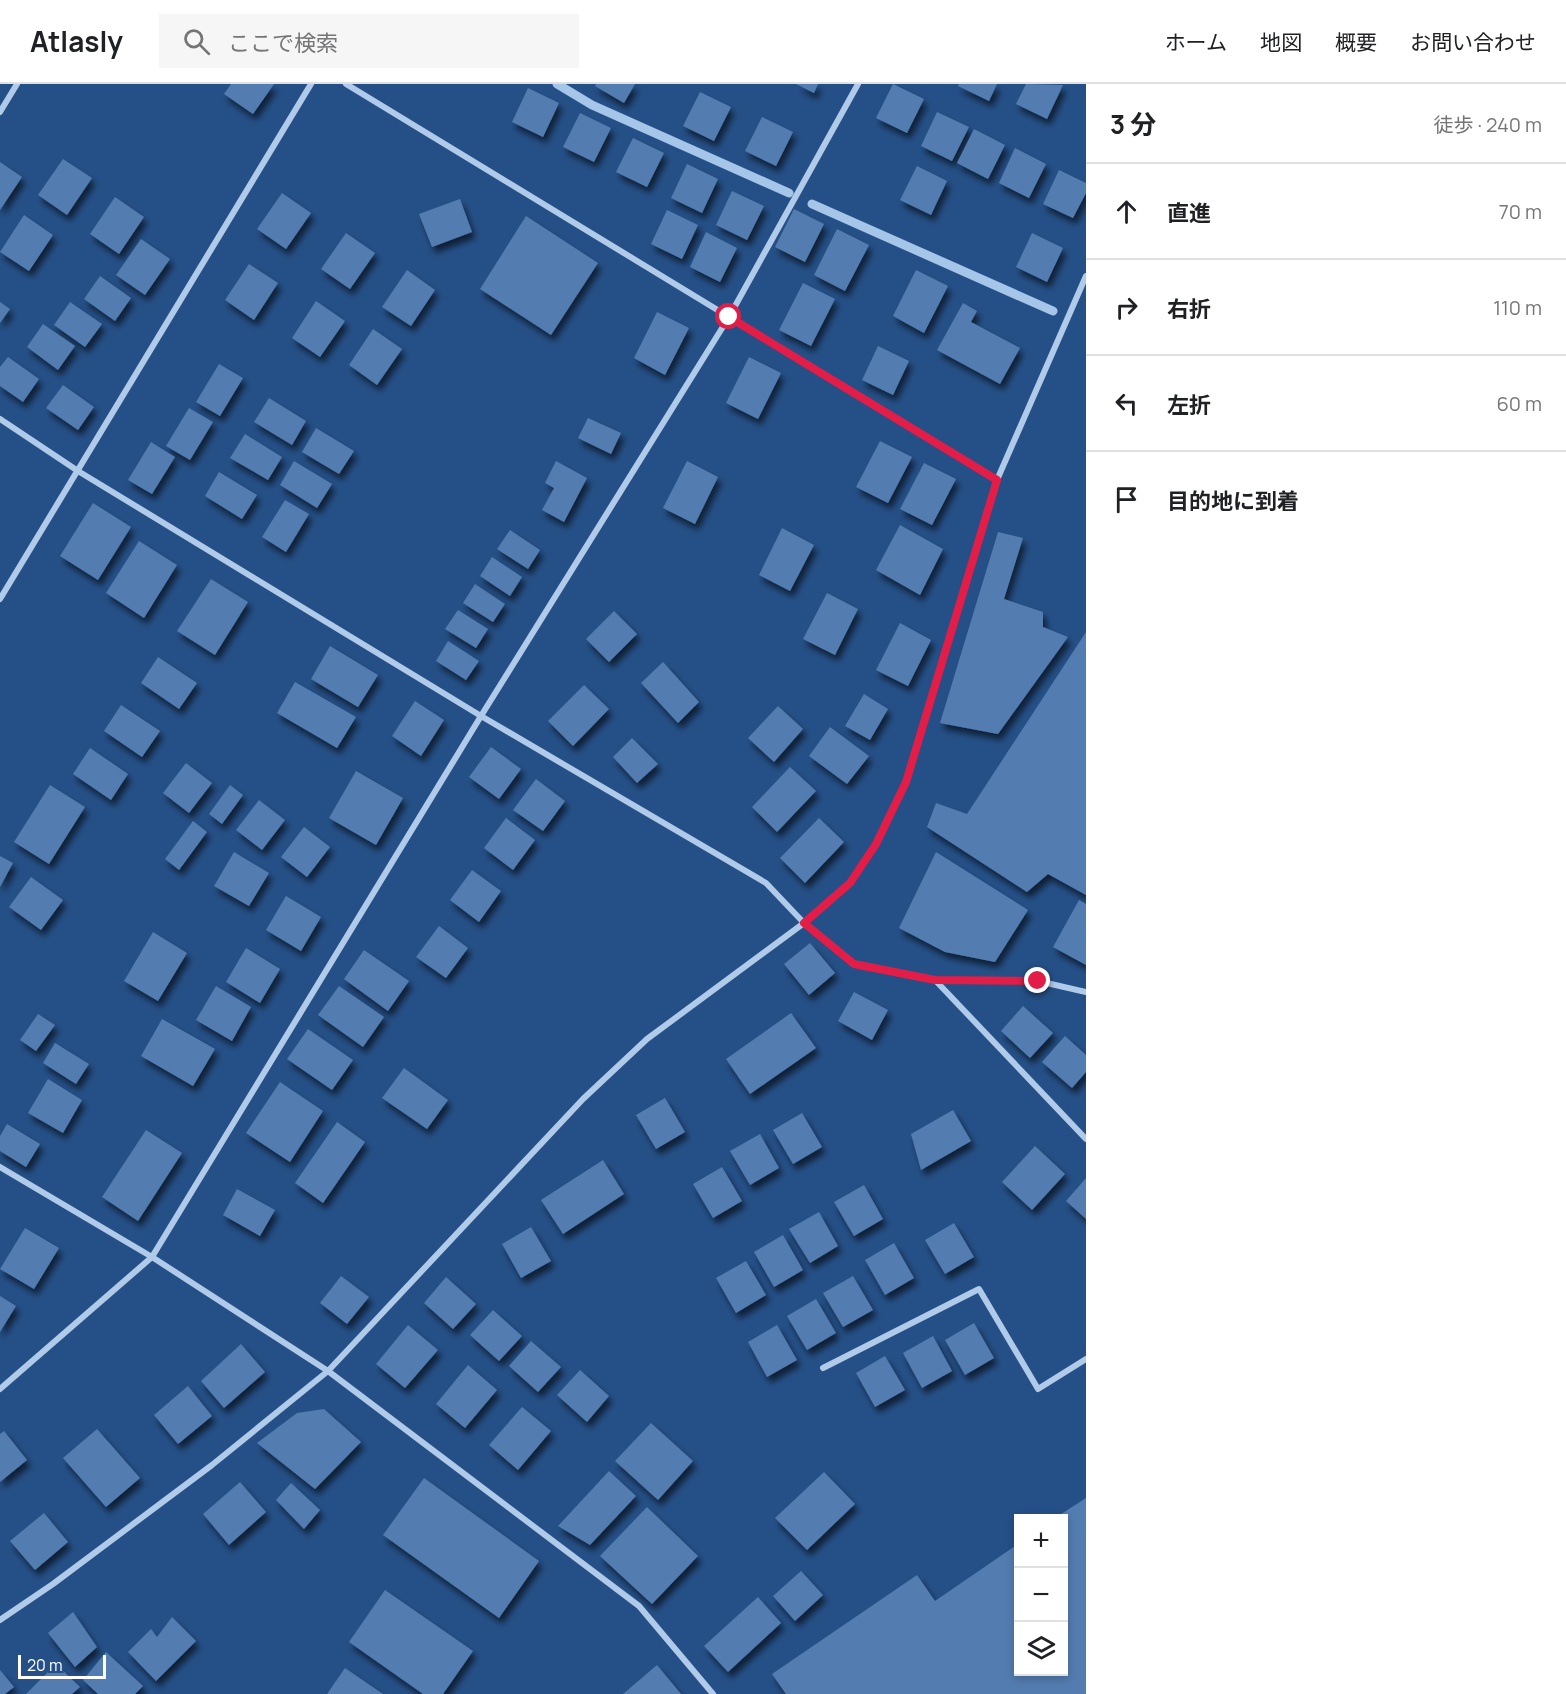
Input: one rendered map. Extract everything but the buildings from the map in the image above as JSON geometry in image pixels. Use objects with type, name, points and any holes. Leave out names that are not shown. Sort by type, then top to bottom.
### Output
[{"type":"street","points":[[0,112],[17,84]]},
{"type":"street","points":[[0,599],[311,84]]},
{"type":"street","points":[[346,84],[997,480]]},
{"type":"street","points":[[0,1389],[152,1257],[481,716],[729,317],[858,84]]},
{"type":"street","points":[[0,1620],[53,1584],[212,1466],[328,1371],[599,1084],[647,1039],[804,923],[850,883],[876,844],[906,782],[997,480],[1086,276]]},
{"type":"street","points":[[0,419],[78,471],[481,716],[766,883],[804,923],[854,964],[935,980],[1038,981],[1086,992]]},
{"type":"street","points":[[935,980],[1086,1139]]},
{"type":"street","points":[[0,1167],[152,1257],[328,1371],[639,1606],[713,1694]]},
{"type":"street","points":[[822,1368],[979,1289],[1038,1389],[1086,1359]]},
{"type":"waterway","points":[[557,84],[592,105],[789,193]]},
{"type":"waterway","points":[[812,204],[1053,311]]},
{"type":"route","points":[[729,317],[997,480],[906,782],[876,844],[850,883],[804,923],[854,964],[935,980],[1038,981]]}]
